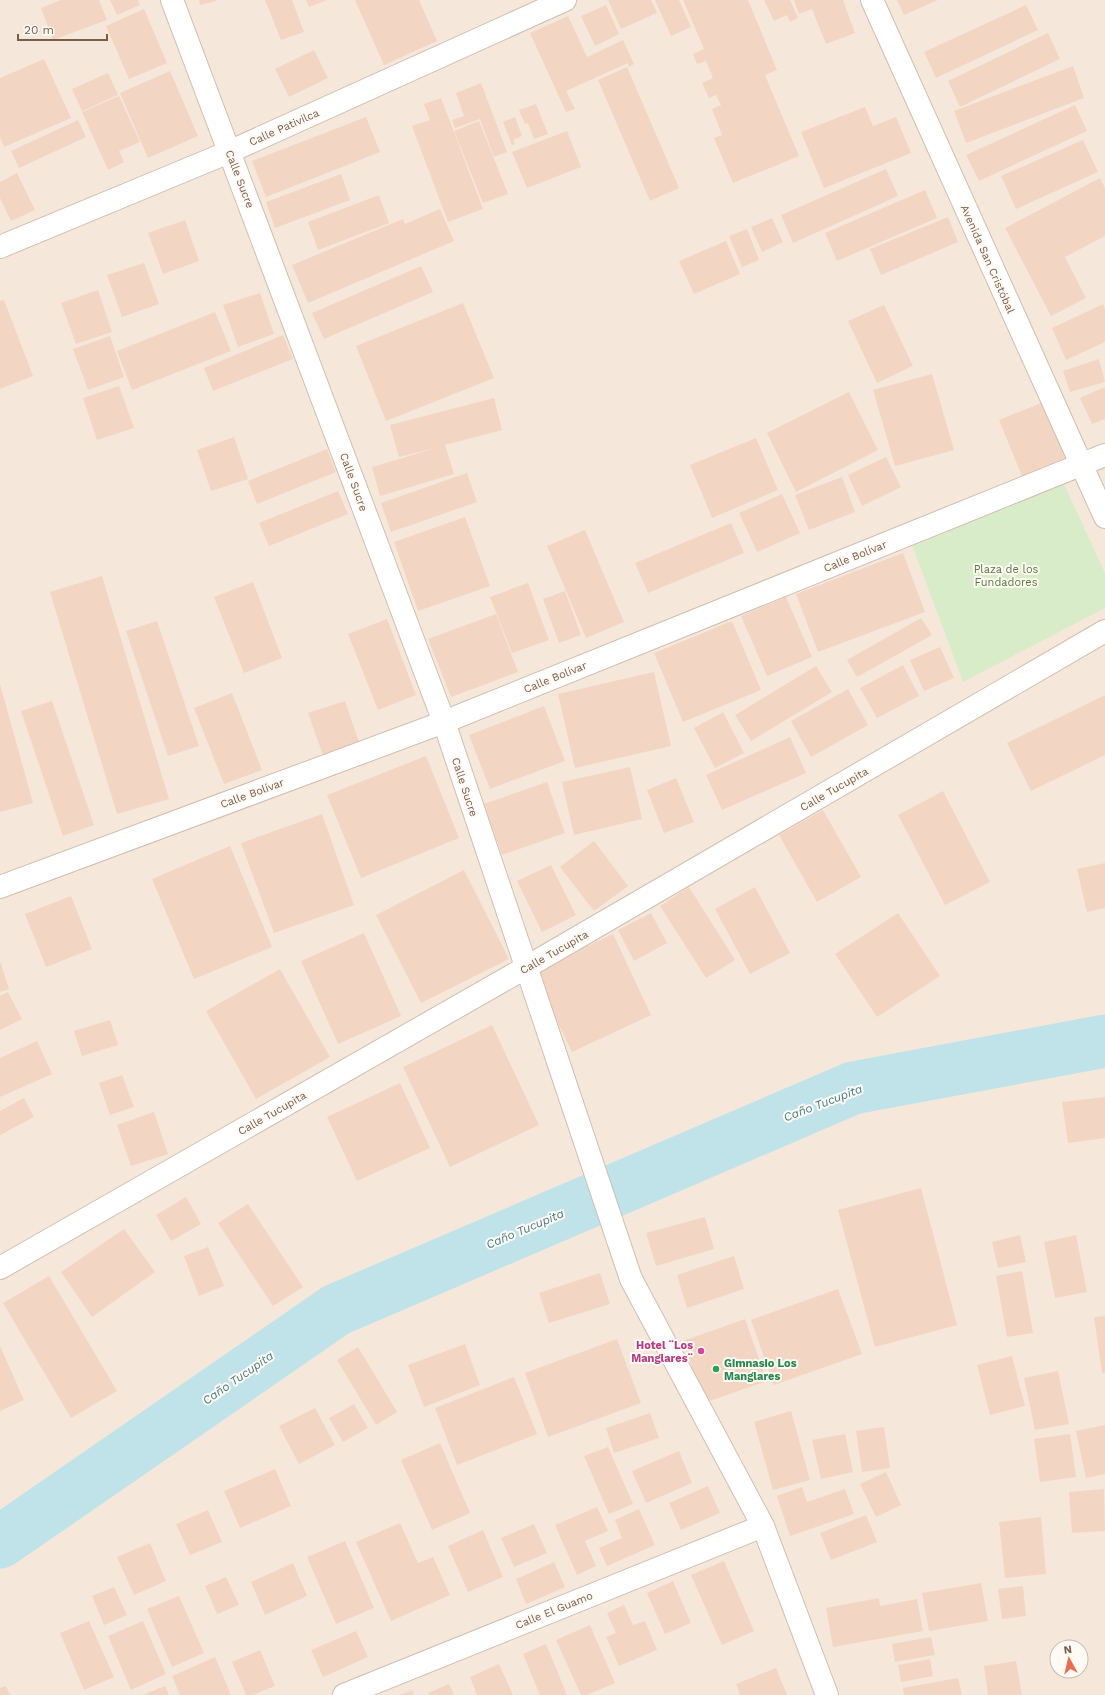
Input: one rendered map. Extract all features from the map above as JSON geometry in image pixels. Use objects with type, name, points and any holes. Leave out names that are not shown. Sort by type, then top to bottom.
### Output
[{"type":"street","name":"Calle Sucre","points":[[172,0],[444,722],[525,968],[631,1279],[763,1526],[827,1695]]},
{"type":"street","name":"Calle Pativilca","points":[[0,247],[230,152],[566,0]]},
{"type":"street","name":"Avenida San Cristóbal","points":[[872,0],[1105,517]]},
{"type":"street","name":"Calle Bolívar","points":[[0,887],[444,722],[1105,455]]},
{"type":"street","name":"Calle Tucupita","points":[[0,1268],[525,968],[1105,632]]},
{"type":"street","name":"Calle El Guamo","points":[[344,1695],[763,1526]]},
{"type":"shaded area","points":[[0,0],[1105,0],[1105,1695],[0,1695]]},
{"type":"green space","name":"Plaza de los Fundadores","points":[[1059,473],[1105,573],[1105,608],[963,682],[908,534]]},
{"type":"building","points":[[61,0],[99,0],[107,20],[53,40],[41,8]]},
{"type":"building","points":[[110,0],[138,0],[140,5],[117,15]]},
{"type":"building","points":[[199,0],[216,0],[216,1],[200,5]]},
{"type":"building","points":[[265,0],[292,0],[304,32],[281,40]]},
{"type":"building","points":[[306,0],[327,0],[309,7]]},
{"type":"building","points":[[355,0],[419,0],[437,41],[384,65]]},
{"type":"building","points":[[608,0],[651,0],[657,13],[621,29]]},
{"type":"building","points":[[655,0],[679,0],[691,27],[671,36]]},
{"type":"building","points":[[683,0],[748,0],[777,70],[765,75],[799,156],[733,183],[714,138],[722,135],[712,109],[721,105],[716,95],[709,98],[702,83],[713,78],[706,61],[697,64],[693,54],[704,49]]},
{"type":"building","points":[[764,0],[790,0],[798,18],[790,22],[787,15],[774,21]]},
{"type":"building","points":[[794,0],[843,0],[855,33],[826,44],[812,9],[799,14]]},
{"type":"building","points":[[897,0],[938,0],[904,15]]},
{"type":"building","points":[[606,5],[619,34],[595,46],[581,16]]},
{"type":"building","points":[[1026,5],[1038,30],[936,78],[924,52]]},
{"type":"building","points":[[144,9],[167,63],[129,79],[106,26]]},
{"type":"building","points":[[568,16],[587,57],[623,40],[634,64],[629,67],[628,63],[566,91],[575,109],[566,112],[530,33]]},
{"type":"building","points":[[1048,33],[1060,59],[960,107],[948,81]]},
{"type":"building","points":[[314,50],[328,78],[289,97],[275,69]]},
{"type":"building","points":[[44,59],[71,118],[4,147],[0,137],[0,78]]},
{"type":"building","points":[[1073,66],[1084,98],[966,143],[954,111]]},
{"type":"building","points":[[627,67],[679,188],[650,201],[598,80]]},
{"type":"building","points":[[170,71],[198,136],[148,158],[120,93]]},
{"type":"building","points":[[108,73],[118,95],[82,111],[72,89]]},
{"type":"building","points":[[481,83],[507,152],[494,157],[480,119],[455,128],[452,120],[464,116],[456,93]]},
{"type":"building","points":[[119,96],[140,142],[119,151],[124,162],[108,170],[82,112]]},
{"type":"building","points":[[441,98],[483,209],[448,222],[412,126],[430,120],[424,104]]},
{"type":"building","points":[[536,104],[548,134],[534,139],[528,123],[525,124],[519,110]]},
{"type":"building","points":[[1075,105],[1087,131],[979,181],[966,155]]},
{"type":"building","points":[[865,107],[873,126],[896,117],[911,153],[824,188],[801,132]]},
{"type":"building","points":[[366,117],[380,152],[266,197],[252,161]]},
{"type":"building","points":[[515,117],[522,136],[513,140],[515,144],[512,145],[503,122]]},
{"type":"building","points":[[78,120],[86,137],[19,168],[11,151]]},
{"type":"building","points":[[479,121],[508,194],[483,203],[454,131]]},
{"type":"building","points":[[567,131],[581,167],[527,188],[512,152]]},
{"type":"building","points":[[1083,140],[1098,172],[1016,209],[1001,176]]},
{"type":"building","points":[[886,169],[898,196],[793,243],[781,215]]},
{"type":"building","points":[[17,173],[35,210],[11,221],[0,198],[0,182]]},
{"type":"building","points":[[341,174],[350,200],[275,228],[266,202]]},
{"type":"building","points":[[1100,178],[1105,188],[1105,236],[1065,257],[1086,298],[1051,316],[1005,228]]},
{"type":"building","points":[[925,190],[937,218],[837,261],[825,233]]},
{"type":"building","points":[[379,195],[389,223],[318,250],[308,222]]},
{"type":"building","points":[[440,209],[454,241],[308,303],[292,265],[403,219],[405,224]]},
{"type":"building","points":[[948,217],[958,242],[881,275],[870,249]]},
{"type":"building","points":[[772,218],[783,242],[762,252],[751,227]]},
{"type":"building","points":[[185,220],[199,261],[163,274],[148,233]]},
{"type":"building","points":[[747,229],[759,260],[742,267],[729,236]]},
{"type":"building","points":[[726,241],[740,274],[694,294],[679,261]]},
{"type":"building","points":[[144,263],[159,304],[122,317],[107,275]]},
{"type":"building","points":[[421,266],[433,292],[324,339],[312,313]]},
{"type":"building","points":[[98,290],[112,332],[76,344],[61,303]]},
{"type":"building","points":[[260,293],[274,334],[238,347],[223,305]]},
{"type":"building","points":[[4,300],[33,376],[0,389],[0,301]]},
{"type":"building","points":[[463,303],[494,378],[386,421],[356,346]]},
{"type":"building","points":[[1103,304],[1105,309],[1105,342],[1066,360],[1052,328]]},
{"type":"building","points":[[884,305],[913,366],[877,383],[848,321]]},
{"type":"building","points":[[215,312],[231,351],[132,390],[117,351]]},
{"type":"building","points":[[283,335],[293,359],[213,391],[204,368]]},
{"type":"building","points":[[110,336],[124,377],[88,390],[73,349]]},
{"type":"building","points":[[1099,359],[1105,382],[1070,392],[1063,371]]},
{"type":"building","points":[[932,374],[954,450],[895,466],[873,390]]},
{"type":"building","points":[[119,386],[134,428],[97,440],[83,398]]},
{"type":"building","points":[[1105,387],[1105,419],[1092,424],[1080,398]]},
{"type":"building","points":[[849,392],[878,450],[796,492],[767,433]]},
{"type":"building","points":[[494,398],[502,430],[445,445],[454,474],[380,496],[372,467],[436,448],[399,457],[390,425]]},
{"type":"building","points":[[1046,401],[1069,456],[1022,476],[999,420]]},
{"type":"building","points":[[234,437],[248,479],[211,491],[197,450]]},
{"type":"building","points":[[756,438],[778,490],[712,518],[690,465]]},
{"type":"building","points":[[327,449],[336,472],[257,504],[248,481]]},
{"type":"building","points":[[886,457],[901,487],[862,506],[848,475]]},
{"type":"building","points":[[467,473],[477,502],[391,532],[381,503]]},
{"type":"building","points":[[842,477],[855,512],[809,530],[795,495]]},
{"type":"building","points":[[338,491],[348,514],[269,546],[259,523]]},
{"type":"building","points":[[782,494],[800,533],[757,552],[739,513]]},
{"type":"building","points":[[465,517],[490,586],[418,611],[394,542]]},
{"type":"building","points":[[731,523],[744,553],[648,593],[635,563]]},
{"type":"building","points":[[585,530],[624,622],[586,638],[547,546]]},
{"type":"building","points":[[903,553],[925,612],[818,652],[796,594]]},
{"type":"building","points":[[102,576],[169,799],[117,814],[50,592]]},
{"type":"building","points":[[253,582],[282,658],[244,673],[214,597]]},
{"type":"building","points":[[528,583],[549,640],[512,653],[490,597]]},
{"type":"building","points":[[565,591],[581,635],[559,643],[543,599]]},
{"type":"building","points":[[786,597],[812,657],[767,676],[741,616]]},
{"type":"building","points":[[496,614],[518,672],[451,697],[428,639]]},
{"type":"building","points":[[921,618],[932,635],[857,677],[847,660]]},
{"type":"building","points":[[387,619],[416,695],[378,710],[348,634]]},
{"type":"building","points":[[157,621],[199,746],[168,756],[126,631]]},
{"type":"building","points":[[732,621],[761,690],[683,722],[654,653]]},
{"type":"building","points":[[940,647],[954,678],[924,691],[910,660]]},
{"type":"building","points":[[903,665],[919,696],[877,718],[860,688]]},
{"type":"building","points":[[816,666],[832,692],[751,741],[735,715]]},
{"type":"building","points":[[654,672],[671,746],[575,768],[558,694]]},
{"type":"building","points":[[0,684],[33,803],[0,812]]},
{"type":"building","points":[[848,689],[868,725],[811,757],[791,721]]},
{"type":"building","points":[[232,693],[262,770],[224,784],[194,708]]},
{"type":"building","points":[[1105,695],[1105,755],[1031,791],[1007,743]]},
{"type":"building","points":[[52,701],[94,825],[63,836],[21,711]]},
{"type":"building","points":[[345,701],[359,742],[323,755],[308,713]]},
{"type":"building","points":[[544,706],[565,761],[490,789],[469,735]]},
{"type":"building","points":[[723,712],[744,753],[715,768],[694,728]]},
{"type":"building","points":[[790,737],[806,773],[722,810],[706,775]]},
{"type":"building","points":[[426,756],[459,838],[361,878],[327,795]]},
{"type":"building","points":[[630,767],[642,819],[574,835],[562,782]]},
{"type":"building","points":[[676,778],[694,822],[664,833],[647,790]]},
{"type":"building","points":[[547,782],[565,833],[502,855],[484,804]]},
{"type":"building","points":[[943,791],[990,882],[945,905],[898,815]]},
{"type":"building","points":[[823,810],[861,877],[817,902],[779,835]]},
{"type":"building","points":[[322,814],[354,905],[274,933],[241,843]]},
{"type":"building","points":[[594,841],[628,886],[594,911],[560,867]]},
{"type":"building","points":[[230,846],[272,947],[194,979],[152,879]]},
{"type":"building","points":[[1105,863],[1105,908],[1087,912],[1077,869]]},
{"type":"building","points":[[551,865],[576,915],[542,932],[517,881]]},
{"type":"building","points":[[464,870],[509,959],[421,1003],[376,915]]},
{"type":"building","points":[[689,887],[735,960],[706,978],[660,906]]},
{"type":"building","points":[[755,887],[790,953],[750,974],[715,909]]},
{"type":"building","points":[[71,896],[92,949],[46,967],[25,914]]},
{"type":"building","points":[[651,913],[667,943],[634,961],[618,930]]},
{"type":"building","points":[[898,913],[940,976],[877,1017],[835,954]]},
{"type":"building","points":[[364,933],[401,1016],[338,1044],[301,961]]},
{"type":"building","points":[[613,934],[651,1015],[572,1052],[533,971]]},
{"type":"building","points":[[0,961],[9,989],[0,992]]},
{"type":"building","points":[[280,969],[330,1057],[256,1099],[206,1011]]},
{"type":"building","points":[[8,992],[22,1019],[0,1030],[0,996]]},
{"type":"building","points":[[110,1020],[118,1045],[82,1056],[74,1031]]},
{"type":"building","points":[[492,1025],[539,1125],[450,1167],[403,1067]]},
{"type":"building","points":[[37,1041],[52,1074],[0,1097],[0,1058]]},
{"type":"building","points":[[122,1075],[134,1107],[110,1115],[99,1083]]},
{"type":"building","points":[[400,1083],[430,1148],[357,1181],[327,1117]]},
{"type":"building","points":[[1105,1097],[1105,1138],[1068,1143],[1062,1102]]},
{"type":"building","points":[[24,1098],[34,1117],[0,1135],[0,1111]]},
{"type":"building","points":[[154,1112],[168,1154],[131,1166],[117,1125]]},
{"type":"building","points":[[921,1188],[957,1325],[875,1347],[838,1210]]},
{"type":"building","points":[[186,1197],[201,1224],[171,1241],[156,1215]]},
{"type":"building","points":[[248,1204],[303,1287],[273,1306],[218,1223]]},
{"type":"building","points":[[705,1217],[714,1249],[656,1266],[646,1233]]},
{"type":"building","points":[[124,1229],[155,1272],[92,1317],[61,1272]]},
{"type":"building","points":[[1020,1235],[1026,1262],[998,1268],[992,1242]]},
{"type":"building","points":[[1076,1235],[1087,1292],[1055,1298],[1044,1242]]},
{"type":"building","points":[[208,1247],[224,1286],[199,1296],[184,1256]]},
{"type":"building","points":[[734,1256],[744,1289],[687,1308],[677,1275]]},
{"type":"building","points":[[1022,1271],[1033,1333],[1007,1337],[996,1276]]},
{"type":"building","points":[[600,1273],[610,1304],[549,1323],[539,1293]]},
{"type":"building","points":[[49,1276],[117,1391],[71,1418],[3,1303]]},
{"type":"building","points":[[838,1289],[862,1354],[774,1385],[751,1320]]},
{"type":"building","points":[[1105,1316],[1105,1373],[1102,1373],[1094,1317]]},
{"type":"building","points":[[745,1319],[767,1381],[704,1403],[683,1341]]},
{"type":"building","points":[[617,1339],[641,1403],[548,1437],[525,1373]]},
{"type":"building","points":[[465,1344],[480,1385],[424,1407],[408,1365]]},
{"type":"building","points":[[0,1346],[24,1400],[0,1411]]},
{"type":"building","points":[[358,1347],[397,1412],[376,1425],[337,1360]]},
{"type":"building","points":[[1012,1356],[1025,1406],[990,1415],[977,1365]]},
{"type":"building","points":[[1058,1371],[1069,1424],[1035,1430],[1024,1378]]},
{"type":"building","points":[[514,1377],[537,1434],[457,1465],[435,1408]]},
{"type":"building","points":[[354,1404],[368,1428],[343,1442],[329,1418]]},
{"type":"building","points":[[315,1408],[335,1445],[299,1464],[279,1426]]},
{"type":"building","points":[[791,1411],[810,1480],[773,1490],[754,1422]]},
{"type":"building","points":[[650,1413],[659,1438],[614,1453],[606,1428]]},
{"type":"building","points":[[1105,1425],[1105,1474],[1086,1478],[1076,1431]]},
{"type":"building","points":[[884,1427],[890,1468],[862,1472],[856,1431]]},
{"type":"building","points":[[845,1434],[853,1472],[821,1479],[812,1440]]},
{"type":"building","points":[[1070,1434],[1076,1477],[1040,1482],[1034,1439]]},
{"type":"building","points":[[440,1443],[470,1513],[432,1530],[401,1460]]},
{"type":"building","points":[[608,1447],[633,1504],[609,1514],[584,1456]]},
{"type":"building","points":[[679,1451],[692,1483],[646,1503],[632,1471]]},
{"type":"building","points":[[275,1469],[291,1506],[240,1528],[224,1491]]},
{"type":"building","points":[[886,1472],[901,1505],[876,1517],[860,1484]]},
{"type":"building","points":[[708,1486],[720,1513],[681,1530],[669,1503]]},
{"type":"building","points":[[802,1487],[807,1502],[845,1489],[854,1514],[790,1536],[777,1496]]},
{"type":"building","points":[[1104,1489],[1105,1531],[1072,1533],[1069,1492]]},
{"type":"building","points":[[597,1507],[608,1531],[585,1541],[596,1566],[577,1575],[555,1525]]},
{"type":"building","points":[[639,1509],[655,1545],[607,1566],[599,1548],[622,1538],[615,1520]]},
{"type":"building","points":[[208,1510],[222,1542],[190,1555],[176,1524]]},
{"type":"building","points":[[866,1515],[877,1542],[831,1560],[820,1533]]},
{"type":"building","points":[[1041,1517],[1046,1574],[1005,1578],[999,1522]]},
{"type":"building","points":[[400,1523],[418,1563],[433,1557],[450,1595],[391,1621],[356,1542]]},
{"type":"building","points":[[534,1524],[547,1553],[514,1567],[501,1538]]},
{"type":"building","points":[[483,1530],[503,1577],[468,1592],[448,1546]]},
{"type":"building","points":[[345,1541],[374,1608],[336,1624],[307,1557]]},
{"type":"building","points":[[150,1543],[166,1581],[134,1595],[117,1557]]},
{"type":"building","points":[[724,1561],[754,1631],[722,1645],[691,1575]]},
{"type":"building","points":[[554,1562],[565,1587],[526,1604],[516,1579]]},
{"type":"building","points":[[293,1563],[307,1596],[265,1615],[251,1582]]},
{"type":"building","points":[[226,1577],[239,1605],[217,1614],[205,1586]]},
{"type":"building","points":[[673,1581],[691,1623],[665,1634],[647,1593]]},
{"type":"building","points":[[981,1583],[988,1621],[929,1631],[922,1593]]},
{"type":"building","points":[[1023,1586],[1026,1616],[1002,1619],[998,1589]]},
{"type":"building","points":[[114,1587],[127,1615],[104,1625],[92,1596]]},
{"type":"building","points":[[179,1596],[204,1653],[172,1667],[147,1609]]},
{"type":"building","points":[[879,1598],[880,1606],[917,1599],[923,1631],[833,1647],[826,1608]]},
{"type":"building","points":[[624,1605],[633,1625],[645,1621],[657,1650],[619,1666],[606,1637],[616,1633],[607,1613]]},
{"type":"building","points":[[89,1621],[114,1677],[84,1690],[60,1633]]},
{"type":"building","points":[[143,1621],[166,1674],[131,1690],[108,1636]]},
{"type":"building","points":[[590,1625],[615,1683],[587,1695],[581,1695],[556,1640]]},
{"type":"building","points":[[356,1631],[368,1657],[323,1677],[311,1650]]},
{"type":"building","points":[[931,1637],[935,1655],[895,1662],[892,1644]]},
{"type":"building","points":[[546,1644],[567,1695],[540,1695],[523,1654]]},
{"type":"building","points":[[260,1650],[275,1686],[253,1695],[246,1695],[232,1662]]},
{"type":"building","points":[[215,1657],[231,1695],[180,1695],[172,1676]]},
{"type":"building","points":[[930,1659],[933,1676],[901,1682],[898,1665]]},
{"type":"building","points":[[1016,1661],[1022,1695],[988,1695],[984,1666]]},
{"type":"building","points":[[499,1664],[513,1695],[477,1695],[470,1677]]},
{"type":"building","points":[[776,1668],[787,1695],[740,1695],[736,1684]]},
{"type":"building","points":[[958,1678],[962,1695],[904,1695],[903,1688]]},
{"type":"building","points":[[449,1684],[454,1695],[429,1695],[428,1693]]},
{"type":"building","points":[[6,1686],[10,1695],[0,1695],[0,1688]]},
{"type":"building","points":[[165,1686],[169,1695],[143,1695]]},
{"type":"building","points":[[412,1690],[414,1695],[400,1695]]},
{"type":"waterway","name":"Caño Tucupita","points":[[0,1542],[336,1310],[853,1088],[1105,1041]]},
{"type":"place","name":"Hotel ¨Los Manglares¨","points":[[701,1351]]},
{"type":"place","name":"Gimnasio Los Manglares","points":[[716,1369]]}]
